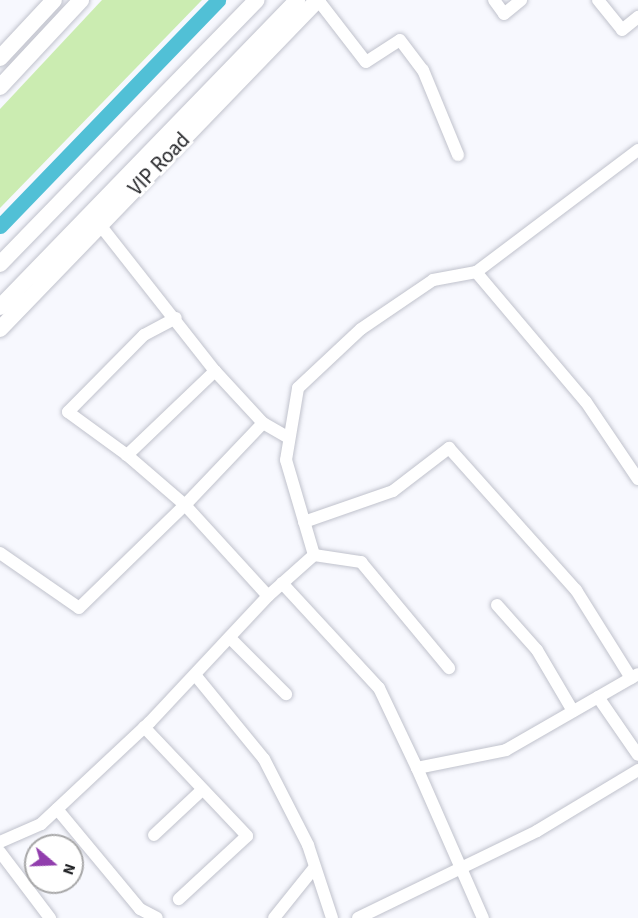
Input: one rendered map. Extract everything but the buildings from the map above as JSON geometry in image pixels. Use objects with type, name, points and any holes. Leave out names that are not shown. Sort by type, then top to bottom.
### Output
[{"type":"main road","points":[[0,57],[54,0]]},
{"type":"main road","points":[[0,87],[81,0]]},
{"type":"main road","name":"VIP Road","points":[[0,264],[257,0]]},
{"type":"main road","name":"VIP Road","points":[[0,329],[100,225],[260,49],[297,0]]},
{"type":"main road","name":"VIP Road","points":[[0,307],[260,49],[318,0]]},
{"type":"street","points":[[318,0],[366,62],[399,40],[423,70],[458,155]]},
{"type":"street","points":[[494,0],[504,14],[520,0]]},
{"type":"street","points":[[598,0],[622,30],[638,17]]},
{"type":"street","points":[[314,555],[286,460],[298,388],[361,329],[433,280],[476,273],[636,156]]},
{"type":"street","points":[[100,225],[176,318],[215,371],[263,423],[290,438]]},
{"type":"street","points":[[476,273],[586,402],[638,479]]},
{"type":"street","points":[[176,318],[144,335],[68,412],[127,455],[184,505],[268,596]]},
{"type":"street","points":[[127,455],[215,371]]},
{"type":"street","points":[[0,553],[79,608],[184,505],[263,423]]},
{"type":"street","points":[[304,522],[393,491],[449,448],[576,590],[635,676],[506,750],[417,768]]},
{"type":"street","points":[[0,842],[41,824],[196,676],[268,596],[314,555],[361,562],[449,668]]},
{"type":"street","points":[[282,583],[379,688],[463,867],[483,918]]},
{"type":"street","points":[[497,605],[537,650],[573,711]]},
{"type":"street","points":[[231,639],[286,694]]},
{"type":"street","points":[[196,676],[264,759],[315,867],[332,918]]},
{"type":"street","points":[[598,697],[638,755]]},
{"type":"street","points":[[144,727],[247,836],[179,899]]},
{"type":"street","points":[[358,918],[537,831],[638,770]]},
{"type":"street","points":[[154,835],[202,790]]},
{"type":"street","points":[[57,809],[140,909],[157,918]]},
{"type":"street","points":[[0,852],[50,918]]},
{"type":"street","points":[[273,918],[315,867]]},
{"type":"green space","points":[[102,0],[202,0],[0,208],[0,109]]},
{"type":"waterway","points":[[0,226],[218,0]]}]
